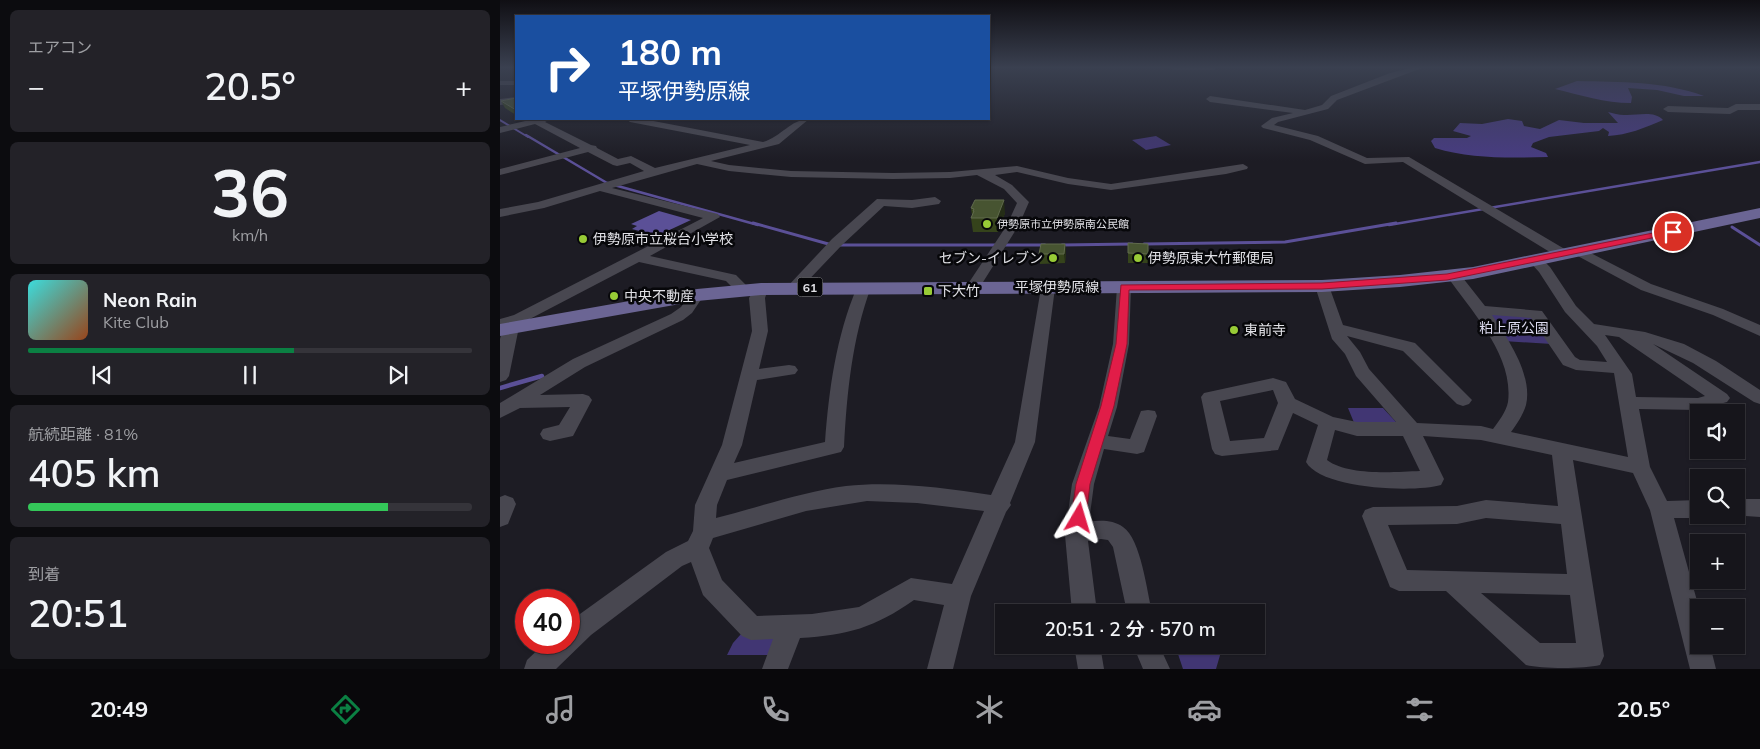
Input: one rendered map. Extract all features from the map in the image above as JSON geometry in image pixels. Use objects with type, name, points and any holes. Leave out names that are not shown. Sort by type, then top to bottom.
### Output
[{"type":"main road","name":"平塚伊勢原線","points":[[504,327],[696,295],[794,287],[1322,286],[1454,276],[1760,213]]},
{"type":"street","points":[[1212,99],[1306,112]]},
{"type":"street","points":[[1333,99],[1325,107],[1275,120],[1266,126],[1314,138],[1365,161],[1405,159],[1571,252],[1646,287],[1756,327]]},
{"type":"street","points":[[500,102],[515,100]]},
{"type":"street","points":[[1668,108],[1730,111],[1736,107],[1760,107]]},
{"type":"street","points":[[500,130],[541,120]]},
{"type":"street","points":[[635,120],[764,145]]},
{"type":"street","points":[[668,126],[685,120]]},
{"type":"street","points":[[500,213],[540,205],[653,172],[764,145],[781,139],[798,120]]},
{"type":"street","points":[[536,121],[617,163],[631,159],[653,172]]},
{"type":"street","points":[[500,172],[601,145]]},
{"type":"street","points":[[696,161],[729,168],[791,174],[903,176],[983,173],[1017,169],[1068,181],[1111,187],[1226,171],[1243,166]]},
{"type":"street","points":[[973,287],[1013,226],[1023,202],[1008,187],[983,173]]},
{"type":"street","points":[[500,376],[504,327],[714,217],[610,191],[601,186]]},
{"type":"street","points":[[794,287],[837,242],[881,202],[912,204],[935,201]]},
{"type":"street","points":[[637,257],[731,278],[739,285],[736,291]]},
{"type":"street","points":[[1535,260],[1545,270],[1570,309],[1604,344],[1623,374],[1630,403],[1640,467],[1661,510],[1703,669]]},
{"type":"street","points":[[1454,276],[1482,310],[1516,376],[1517,403],[1498,436]]},
{"type":"street","points":[[1322,286],[1340,338],[1352,352],[1362,372],[1407,422],[1434,479],[1355,478],[1320,467],[1316,462],[1328,422]]},
{"type":"street","points":[[720,474],[834,447],[840,376],[856,304],[864,287]]},
{"type":"street","points":[[1083,604],[1076,535],[1083,484],[1108,406],[1121,344],[1124,287]]},
{"type":"street","points":[[940,669],[959,596],[1025,442],[1048,288]]},
{"type":"street","points":[[761,289],[757,298],[760,331],[732,445],[706,505],[701,540],[712,587],[751,628],[791,627],[846,620],[871,614],[911,589],[959,596]]},
{"type":"street","points":[[500,412],[579,363],[677,317],[687,310],[696,295]]},
{"type":"street","points":[[1482,310],[1536,314],[1568,362],[1576,365],[1619,368]]},
{"type":"street","points":[[1589,328],[1623,332],[1654,339],[1680,349],[1760,398]]},
{"type":"street","points":[[1338,330],[1370,336],[1409,347],[1460,398],[1440,398]]},
{"type":"street","points":[[1623,332],[1721,398],[1698,404],[1630,403]]},
{"type":"street","points":[[749,376],[790,370]]},
{"type":"street","points":[[516,402],[583,400],[563,432]]},
{"type":"street","points":[[1287,403],[1328,422],[1357,429],[1410,429],[1481,433],[1640,467]]},
{"type":"street","points":[[1097,441],[1142,448],[1148,416]]},
{"type":"street","points":[[1451,581],[1535,656],[1591,656],[1582,585],[1569,516],[1561,450]]},
{"type":"street","points":[[580,629],[701,540],[817,500],[866,494],[928,494],[1000,504]]},
{"type":"street","points":[[500,506],[505,504],[500,518]]},
{"type":"street","points":[[1745,508],[1760,508]]},
{"type":"street","points":[[1569,516],[1486,509],[1458,514],[1373,516],[1399,580],[1582,585]]},
{"type":"street","points":[[1661,510],[1690,509]]},
{"type":"street","points":[[1076,535],[1090,530],[1108,530],[1121,536],[1127,550],[1137,604]]},
{"type":"street","points":[[775,669],[791,627]]},
{"type":"street","points":[[537,669],[553,654]]},
{"type":"street","points":[[1088,654],[1091,669]]},
{"type":"street","points":[[1150,654],[1157,669]]},
{"type":"green space","points":[[1156,136],[1171,145],[1146,150],[1132,140]]},
{"type":"green space","name":"粕上原公園","points":[[1529,314],[1552,344],[1503,341],[1488,315]]},
{"type":"green space","points":[[1348,408],[1383,408],[1396,422],[1355,425]]},
{"type":"green space","points":[[777,633],[775,655],[727,655],[733,643],[741,634]]},
{"type":"green space","points":[[1178,654],[1220,654],[1216,669],[1183,669]]},
{"type":"shaded area","points":[[1599,99],[1632,99],[1631,103]]},
{"type":"shaded area","points":[[1608,112],[1622,115],[1650,114],[1663,120],[1629,133],[1608,136],[1609,132],[1603,128],[1599,131],[1549,137],[1533,143],[1531,147],[1546,153],[1548,157],[1462,154],[1435,148],[1431,141],[1434,138],[1467,138],[1471,136],[1453,131],[1460,123],[1482,124],[1508,119],[1522,121],[1524,126],[1540,129],[1559,120],[1584,123],[1618,123]]},
{"type":"shaded area","points":[[659,211],[691,220],[663,233],[657,231],[651,234],[632,229],[637,226],[631,224]]},
{"type":"building","points":[[515,99],[515,109],[501,101]]},
{"type":"building","points":[[975,200],[1004,200],[997,218],[971,218],[974,209],[971,208]]},
{"type":"building","points":[[1128,243],[1148,244],[1148,254],[1128,253]]},
{"type":"building","points":[[1041,244],[1065,244],[1064,254],[1039,254]]},
{"type":"waterway","points":[[500,120],[528,137]]},
{"type":"waterway","points":[[526,135],[607,183],[758,225]]},
{"type":"waterway","points":[[1389,225],[1760,162]]},
{"type":"waterway","points":[[753,223],[832,245]]},
{"type":"waterway","points":[[1144,244],[1285,242],[1396,223]]},
{"type":"waterway","points":[[1732,227],[1760,245]]},
{"type":"waterway","points":[[1062,245],[1132,244]]},
{"type":"waterway","points":[[839,245],[1045,245]]},
{"type":"waterway","points":[[500,388],[542,376]]},
{"type":"place","name":"伊勢原市立伊勢原南公民館","points":[[987,224]]},
{"type":"place","name":"伊勢原市立桜台小学校","points":[[583,239]]},
{"type":"place","name":"セブン-イレブン","points":[[1053,258]]},
{"type":"place","name":"伊勢原東大竹郵便局","points":[[1138,258]]},
{"type":"place","name":"下大竹","points":[[928,291]]},
{"type":"place","name":"中央不動産","points":[[614,296]]},
{"type":"place","name":"東前寺","points":[[1234,330]]},
{"type":"route","points":[[1079,518],[1083,484],[1108,406],[1121,344],[1124,317],[1124,287],[1322,286],[1447,277],[1673,232]]}]
